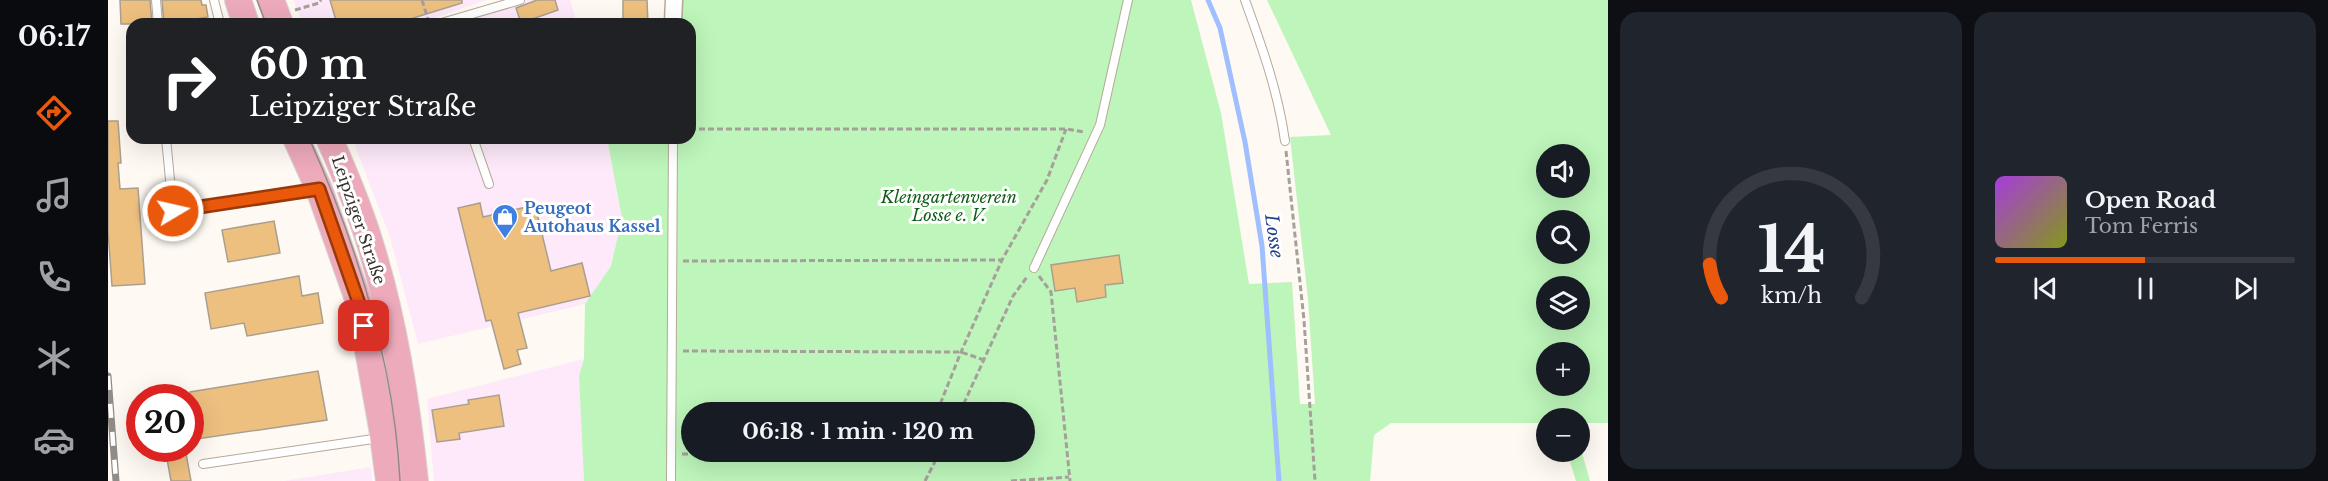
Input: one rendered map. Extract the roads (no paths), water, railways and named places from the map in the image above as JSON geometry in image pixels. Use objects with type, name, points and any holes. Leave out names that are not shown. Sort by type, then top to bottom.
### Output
[{"type":"main road","points":[[237,0],[244,18]]},
{"type":"main road","name":"Leipziger Straße","points":[[299,144],[319,189],[360,306],[384,438],[389,481]]},
{"type":"main road","name":"Leipziger Straße","points":[[331,144],[365,230],[385,296],[408,421],[415,481]]},
{"type":"street","points":[[673,18],[674,0]]},
{"type":"lane","points":[[156,0],[158,18]]},
{"type":"lane","points":[[214,0],[218,18]]},
{"type":"lane","points":[[458,18],[520,0]]},
{"type":"lane","points":[[1034,268],[1097,134],[1128,0]]},
{"type":"lane","points":[[1245,0],[1270,69],[1280,106],[1285,141]]},
{"type":"lane","points":[[167,144],[173,211],[319,189]]},
{"type":"lane","points":[[475,144],[489,184]]},
{"type":"lane","points":[[672,481],[673,144]]},
{"type":"lane","points":[[203,464],[384,438]]},
{"type":"waterway","name":"Losse","points":[[1208,0],[1220,28],[1245,142],[1262,246],[1279,481]]},
{"type":"tram line","points":[[257,0],[264,18]]},
{"type":"tram line","points":[[311,144],[343,220],[370,305],[390,393],[400,481]]},
{"type":"railway","points":[[108,376],[116,481]]},
{"type":"place","name":"Peugeot Autohaus Kassel","points":[[505,240]]},
{"type":"park label","name":"Kleingartenverein Losse e. V.","points":[[949,206]]}]
